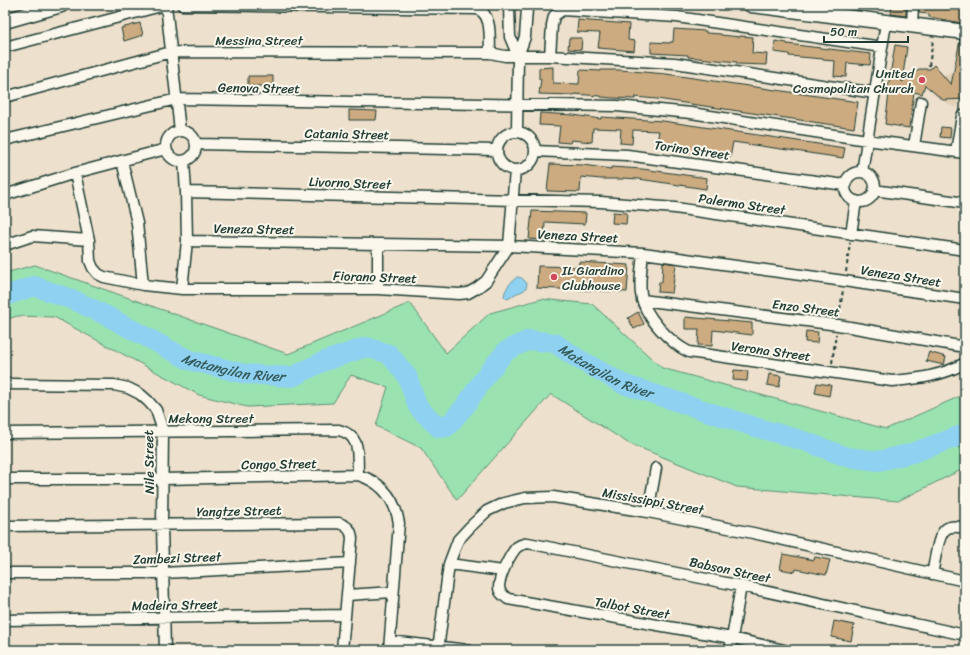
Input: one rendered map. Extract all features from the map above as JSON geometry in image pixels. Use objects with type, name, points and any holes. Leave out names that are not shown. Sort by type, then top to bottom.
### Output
[{"type":"main road","points":[[5,21],[61,5]]},
{"type":"main road","points":[[751,5],[965,32]]},
{"type":"street","points":[[5,47],[165,5],[180,131]]},
{"type":"street","points":[[182,5],[478,9],[482,11],[488,20],[490,53]]},
{"type":"street","points":[[912,26],[913,5]]},
{"type":"street","points":[[517,132],[518,56],[525,37],[528,7],[518,10],[508,6],[510,37],[518,56]]},
{"type":"street","points":[[550,56],[554,16],[562,10],[677,17],[882,47]]},
{"type":"street","points":[[862,172],[886,23]]},
{"type":"street","name":"Messina Street","points":[[5,97],[171,52],[490,53],[518,56],[550,56],[675,63],[874,93]]},
{"type":"street","name":"Genova Street","points":[[5,140],[177,99],[617,106],[692,113],[867,140],[960,152]]},
{"type":"street","points":[[914,146],[921,102]]},
{"type":"street","points":[[960,152],[962,116]]},
{"type":"street","points":[[180,131],[189,133],[195,139],[196,144],[194,155],[190,159],[184,161],[174,160],[170,157],[166,149],[168,139],[171,135],[180,131]]},
{"type":"street","points":[[517,132],[530,138],[534,144],[534,158],[529,165],[523,169],[508,169],[498,158],[496,150],[498,143],[503,137],[510,133],[517,132]]},
{"type":"street","name":"Catania Street","points":[[196,144],[496,150]]},
{"type":"street","points":[[5,195],[75,173],[166,149]]},
{"type":"street","name":"Torino Street","points":[[535,151],[627,155],[845,185]]},
{"type":"street","points":[[122,161],[137,223],[143,285]]},
{"type":"street","points":[[182,289],[186,241],[186,192],[184,161]]},
{"type":"street","name":"Fiorano Street","points":[[75,173],[89,240],[90,261],[98,274],[104,277],[143,285],[182,289],[378,289],[468,293],[478,288],[486,281],[509,246],[515,170]]},
{"type":"street","points":[[862,172],[872,178],[874,182],[874,190],[873,194],[868,199],[864,201],[856,201],[848,197],[845,185],[851,174],[862,172]]},
{"type":"street","points":[[874,190],[965,203]]},
{"type":"street","name":"Livorno Street","points":[[186,192],[513,200]]},
{"type":"street","name":"Palermo Street","points":[[513,200],[601,202],[675,208],[965,250]]},
{"type":"street","points":[[851,234],[856,201]]},
{"type":"street","points":[[5,246],[32,236],[89,240]]},
{"type":"street","name":"Veneza Street","points":[[186,241],[509,246],[643,253],[965,299]]},
{"type":"street","points":[[378,244],[378,289]]},
{"type":"street","name":"Verona Street","points":[[643,253],[641,284],[642,300],[647,311],[662,331],[680,347],[689,352],[892,381],[916,380],[939,375],[965,363]]},
{"type":"street","name":"Enzo Street","points":[[642,300],[838,325],[965,347]]},
{"type":"street","name":"Nile Street","points":[[5,384],[114,385],[128,388],[140,394],[156,410],[163,431],[162,525],[164,573],[164,650]]},
{"type":"street","name":"Mekong Street","points":[[5,433],[338,430],[346,432],[354,440],[357,448],[358,475]]},
{"type":"street","points":[[648,512],[656,468]]},
{"type":"street","name":"Congo Street","points":[[5,480],[163,480],[358,475],[370,480],[384,491],[391,499],[397,510],[399,523],[390,646]]},
{"type":"street","name":"Mississippi Street","points":[[438,648],[449,564],[458,540],[487,511],[504,503],[525,498],[553,498],[648,512],[753,533],[965,581]]},
{"type":"street","name":"Yangtze Street","points":[[5,526],[339,523],[348,528],[351,532],[352,538],[342,650]]},
{"type":"street","points":[[932,574],[942,534],[946,529],[952,527],[965,528]]},
{"type":"street","name":"Babson Street","points":[[503,571],[516,548],[522,544],[528,543],[742,586],[965,635]]},
{"type":"street","name":"Zambezi Street","points":[[5,573],[164,573],[350,563]]},
{"type":"street","points":[[449,564],[503,571]]},
{"type":"street","name":"Talbot Street","points":[[503,571],[499,588],[501,594],[508,599],[732,638],[784,650]]},
{"type":"street","points":[[730,650],[742,586]]},
{"type":"street","points":[[347,595],[393,592]]},
{"type":"street","name":"Madeira Street","points":[[5,620],[345,615]]},
{"type":"street","points":[[390,646],[468,650]]},
{"type":"path","points":[[929,66],[934,29]]},
{"type":"path","points":[[830,372],[851,234]]},
{"type":"shaded area","points":[[954,71],[960,94],[956,108],[932,93],[936,78]]},
{"type":"green space","points":[[35,265],[288,354],[410,303],[446,353],[490,313],[541,299],[592,304],[662,368],[886,429],[965,394],[965,468],[898,501],[737,487],[628,443],[551,394],[457,500],[421,448],[376,426],[388,387],[351,375],[333,403],[247,407],[199,395],[54,317],[17,316],[5,320],[5,273]]},
{"type":"water","points":[[517,277],[524,280],[527,284],[526,289],[507,299],[504,296],[506,290]]},
{"type":"building","points":[[892,5],[906,5],[906,16],[891,14]]},
{"type":"building","points":[[919,5],[965,5],[962,23],[929,17],[929,14],[919,13]]},
{"type":"building","points":[[578,20],[629,24],[628,40],[635,41],[634,51],[598,48],[600,33],[577,32]]},
{"type":"building","points":[[140,23],[143,35],[124,41],[121,28]]},
{"type":"building","points":[[674,29],[706,31],[706,33],[740,37],[753,37],[752,53],[767,54],[766,65],[737,64],[737,62],[688,57],[688,55],[651,53],[651,42],[673,42]]},
{"type":"building","points":[[569,38],[582,38],[581,50],[568,49]]},
{"type":"building","points":[[960,40],[965,40],[965,99],[943,100],[925,85],[922,94],[914,92],[909,128],[885,124],[889,94],[887,94],[895,45],[907,47],[902,82],[919,69],[930,69],[934,65],[951,85]]},
{"type":"building","points":[[775,41],[787,44],[871,54],[870,65],[847,63],[846,77],[834,76],[835,61],[789,56],[789,54],[774,52]]},
{"type":"building","points":[[553,67],[553,83],[579,84],[580,70],[620,70],[666,74],[858,102],[854,128],[657,99],[635,97],[635,99],[613,98],[574,94],[539,94],[541,79],[539,79],[539,68]]},
{"type":"building","points":[[248,76],[273,76],[273,86],[248,86]]},
{"type":"building","points":[[349,110],[377,111],[376,120],[349,120]]},
{"type":"building","points":[[540,113],[573,115],[601,119],[601,117],[663,121],[845,148],[843,158],[733,142],[730,158],[656,147],[659,131],[633,130],[632,144],[620,143],[621,129],[593,128],[592,142],[571,140],[570,143],[558,142],[560,126],[539,125]]},
{"type":"building","points":[[941,127],[951,128],[950,138],[940,137]]},
{"type":"building","points":[[550,164],[583,165],[611,169],[611,167],[642,169],[707,178],[706,189],[639,179],[601,179],[581,177],[580,192],[547,191]]},
{"type":"building","points":[[532,211],[586,213],[585,224],[545,222],[544,240],[529,239]]},
{"type":"building","points":[[613,212],[627,213],[626,224],[612,223]]},
{"type":"building","points":[[579,262],[629,265],[627,292],[537,288],[538,266],[578,267]]},
{"type":"building","points":[[663,262],[676,264],[672,293],[658,292],[659,282],[662,282]]},
{"type":"building","points":[[638,312],[644,324],[634,329],[628,318]]},
{"type":"building","points":[[685,317],[752,323],[752,335],[713,330],[712,346],[698,345],[699,329],[685,329]]},
{"type":"building","points":[[806,331],[818,332],[817,343],[805,342]]},
{"type":"building","points":[[929,352],[946,357],[944,365],[926,361]]},
{"type":"building","points":[[734,370],[748,371],[747,381],[733,380]]},
{"type":"building","points":[[769,374],[781,376],[779,387],[767,385]]},
{"type":"building","points":[[817,383],[831,385],[829,396],[815,393]]},
{"type":"building","points":[[783,554],[814,560],[815,557],[830,560],[826,575],[796,569],[795,572],[780,569]]},
{"type":"building","points":[[834,621],[854,625],[851,641],[831,637]]},
{"type":"waterway","name":"Matangilan River","points":[[5,296],[34,286],[76,301],[189,360],[245,374],[292,377],[322,362],[366,347],[389,354],[407,376],[418,407],[439,428],[447,427],[465,406],[487,374],[506,351],[529,340],[555,343],[575,357],[623,384],[755,427],[804,441],[847,457],[879,461],[912,453],[965,434]]},
{"type":"place","name":"United Cosmopolitan Church","points":[[922,80]]},
{"type":"place","name":"IL Giardino Clubhouse","points":[[554,277]]}]
